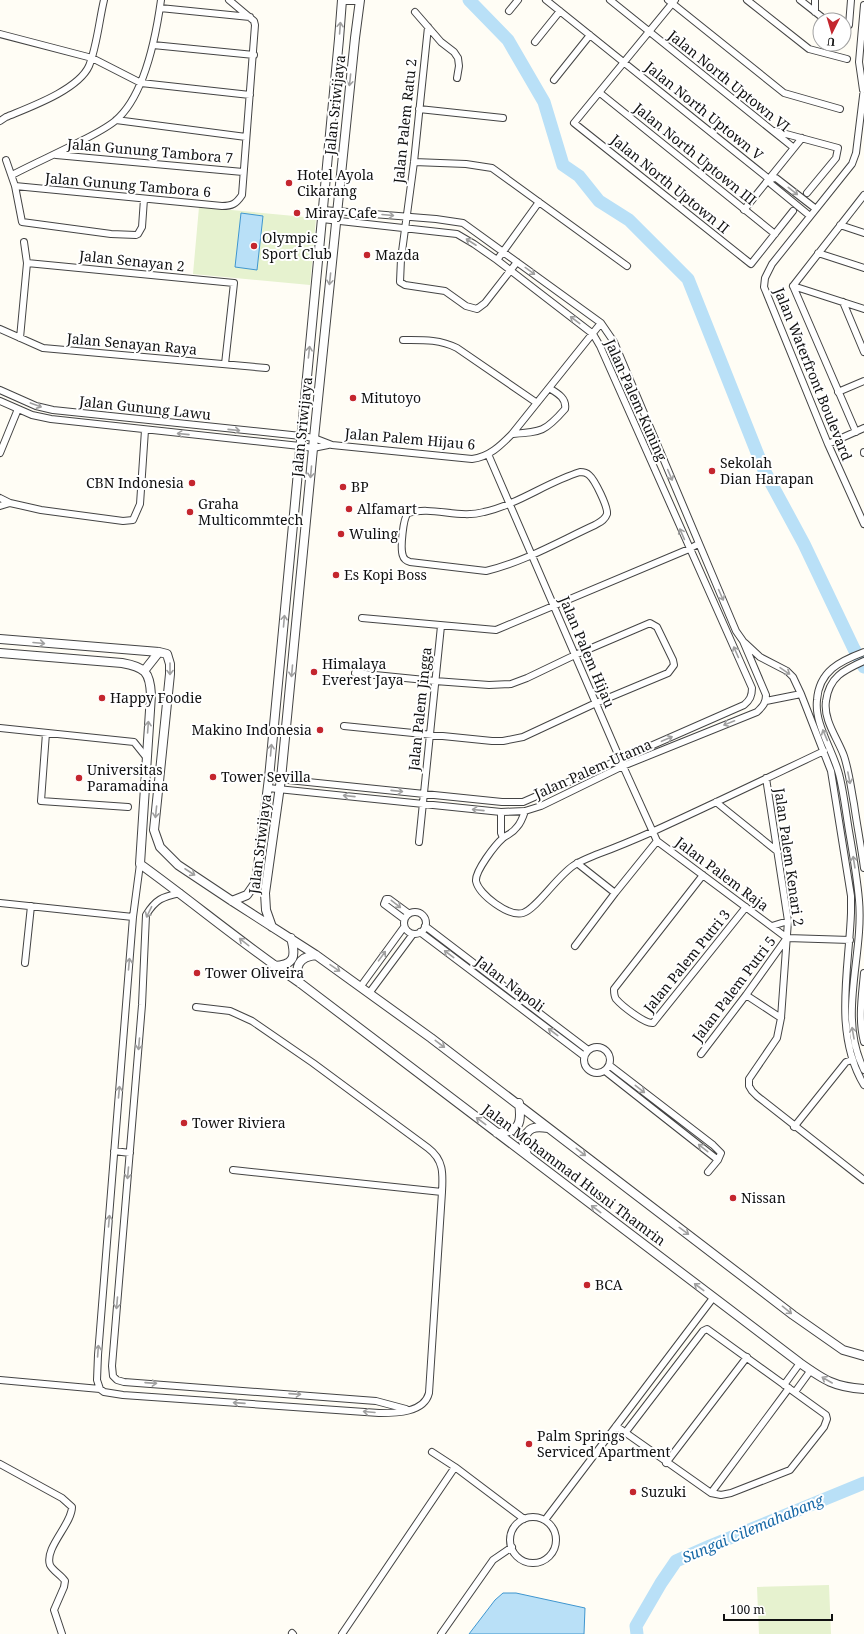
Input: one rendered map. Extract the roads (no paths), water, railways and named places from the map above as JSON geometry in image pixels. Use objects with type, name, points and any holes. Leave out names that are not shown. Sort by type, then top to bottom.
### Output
[{"type":"street","points":[[0,121],[3,117],[66,90],[84,74],[92,58],[104,0]]},
{"type":"street","points":[[12,174],[100,132],[116,120],[130,102],[141,83],[153,46],[161,0]]},
{"type":"street","points":[[229,0],[250,17],[254,21],[255,25],[254,55],[243,172]]},
{"type":"street","name":"Jalan Sriwijaya","points":[[232,901],[247,895],[256,882],[268,788],[342,0]]},
{"type":"street","points":[[345,0],[359,0]]},
{"type":"street","name":"Jalan Sriwijaya","points":[[272,927],[266,910],[265,893],[284,790],[313,448],[359,0]]},
{"type":"street","points":[[509,11],[518,0]]},
{"type":"street","name":"Jalan North Uptown V","points":[[546,0],[769,179]]},
{"type":"street","name":"Jalan North Uptown VI","points":[[610,0],[794,148]]},
{"type":"street","points":[[747,0],[809,49],[847,59]]},
{"type":"street","points":[[800,0],[815,12]]},
{"type":"street","points":[[815,0],[815,12]]},
{"type":"street","points":[[849,12],[851,0]]},
{"type":"street","points":[[600,93],[672,1],[784,93],[840,109]]},
{"type":"street","name":"Jalan Waterfront Boulevard","points":[[864,6],[859,62],[864,89],[856,153],[852,164],[772,264],[765,278],[764,287],[828,444],[864,524]]},
{"type":"street","points":[[160,8],[250,17]]},
{"type":"street","points":[[535,42],[560,11]]},
{"type":"street","points":[[414,12],[441,42],[449,47],[458,58],[459,66],[457,78]]},
{"type":"street","name":"Jalan Palem Ratu 2","points":[[428,28],[414,162],[401,259],[400,279],[402,284],[446,291],[474,310],[480,308],[485,303],[510,271]]},
{"type":"street","points":[[0,34],[92,58],[141,83],[250,95]]},
{"type":"street","points":[[554,80],[590,35]]},
{"type":"street","points":[[153,46],[254,55]]},
{"type":"street","name":"Jalan North Uptown II","points":[[600,93],[574,123],[751,264],[775,234]]},
{"type":"street","name":"Jalan North Uptown III","points":[[600,93],[775,234]]},
{"type":"street","points":[[419,109],[503,118]]},
{"type":"street","points":[[116,120],[246,137]]},
{"type":"street","points":[[772,130],[838,148],[836,158],[807,193]]},
{"type":"street","points":[[744,210],[802,138]]},
{"type":"street","name":"Jalan Gunung Tambora 7","points":[[55,154],[243,172]]},
{"type":"street","points":[[6,160],[12,174],[22,222],[111,234],[136,235],[140,232],[142,227],[144,199]]},
{"type":"street","points":[[414,162],[466,164],[492,168],[627,266]]},
{"type":"street","name":"Jalan Gunung Tambora 6","points":[[15,186],[231,206],[237,203],[242,195],[243,172]]},
{"type":"street","points":[[769,179],[776,178],[816,209]]},
{"type":"street","points":[[769,179],[771,184],[810,216]]},
{"type":"street","points":[[793,286],[863,198]]},
{"type":"street","points":[[497,260],[502,251],[539,202]]},
{"type":"street","name":"Jalan Palem Kuning","points":[[322,214],[337,211],[463,223],[601,323],[614,342],[736,631],[743,641],[760,657],[787,671],[793,677],[831,770],[849,881],[852,913],[845,1015],[846,1031],[852,1060],[864,1085]]},
{"type":"street","points":[[775,234],[793,211]]},
{"type":"street","name":"Jalan Palem Kuning","points":[[322,214],[337,220],[457,234],[497,260],[593,334],[600,346],[752,688]]},
{"type":"street","points":[[840,225],[864,233]]},
{"type":"street","points":[[20,338],[27,263],[24,242]]},
{"type":"street","points":[[818,253],[864,268]]},
{"type":"street","points":[[510,271],[517,262]]},
{"type":"street","name":"Jalan Senayan 2","points":[[27,263],[234,283],[225,364]]},
{"type":"street","points":[[793,286],[856,432]]},
{"type":"street","points":[[793,286],[864,309]]},
{"type":"street","points":[[842,302],[864,352]]},
{"type":"street","points":[[488,454],[500,446],[512,434],[601,323]]},
{"type":"street","name":"Jalan Senayan Raya","points":[[0,329],[43,348],[266,368]]},
{"type":"street","points":[[403,340],[438,341],[457,348],[537,403]]},
{"type":"street","points":[[838,392],[864,381]]},
{"type":"street","points":[[512,434],[540,431],[552,424],[565,409],[566,406],[564,400],[549,388]]},
{"type":"street","name":"Jalan Gunung Lawu","points":[[0,390],[36,406],[53,410],[301,436],[314,438],[330,444]]},
{"type":"street","name":"Jalan Gunung Lawu","points":[[0,401],[18,409],[51,420],[313,448]]},
{"type":"street","points":[[0,453],[18,409]]},
{"type":"street","points":[[828,444],[864,428]]},
{"type":"street","points":[[0,498],[10,503],[41,510],[123,521],[133,520],[140,504],[145,430]]},
{"type":"street","points":[[313,448],[330,444]]},
{"type":"street","name":"Jalan Palem Hijau 6","points":[[330,444],[472,459],[480,458],[488,454]]},
{"type":"street","name":"Jalan Palem Hijau","points":[[488,454],[623,766]]},
{"type":"street","points":[[580,472],[590,475],[595,482],[607,509],[606,516],[602,521],[532,555],[486,571],[410,562],[405,560],[403,557],[404,524],[405,516],[408,513],[427,511],[475,514],[510,504],[580,472]]},
{"type":"street","points":[[0,506],[10,503]]},
{"type":"street","points":[[362,618],[496,630],[698,544]]},
{"type":"street","points":[[344,726],[498,741],[513,740],[530,734],[596,703],[668,673],[674,665],[657,627],[650,623],[511,684],[489,685],[355,673]]},
{"type":"street","name":"Jalan Palem Jingga","points":[[423,793],[441,626]]},
{"type":"street","points":[[0,639],[159,652]]},
{"type":"street","name":"Jalan Palem Kuning","points":[[743,641],[766,695],[765,703]]},
{"type":"street","points":[[144,671],[159,652]]},
{"type":"street","name":"Jalan Mohammad Husni Thamrin","points":[[159,652],[168,656],[171,667],[154,830],[160,847],[178,865],[291,938],[370,992],[519,1103],[793,1315],[843,1350],[864,1356]]},
{"type":"street","points":[[864,652],[845,659],[834,666],[826,675],[817,700],[821,726],[835,759],[841,778],[857,885],[859,917],[851,1009],[852,1030],[857,1051],[864,1070]]},
{"type":"street","points":[[0,653],[122,663],[135,666],[144,671],[149,677],[151,695],[140,864],[133,917],[98,1355],[97,1380],[100,1389]]},
{"type":"street","points":[[864,661],[840,673],[834,680],[826,701],[826,712],[844,756],[850,776],[864,868]]},
{"type":"street","name":"Jalan Palem Utama","points":[[269,778],[502,802],[523,802],[744,705],[750,700],[752,688]]},
{"type":"street","name":"Jalan Palem Utama","points":[[268,788],[501,812],[525,811],[549,803],[623,766],[757,712],[765,703],[801,694]]},
{"type":"street","points":[[0,728],[134,742],[146,757]]},
{"type":"street","points":[[46,732],[41,801],[128,807]]},
{"type":"street","points":[[525,811],[519,826],[511,834],[503,838],[478,871],[476,880],[480,890],[489,899],[507,910],[522,914],[527,911],[560,876],[577,863],[653,832],[824,751]]},
{"type":"street","name":"Jalan Palem Raja","points":[[623,766],[657,841],[787,938]]},
{"type":"street","name":"Jalan Palem Kenari 2","points":[[766,778],[788,921],[781,1018],[777,1038],[749,1079],[749,1086],[757,1096],[794,1127],[864,1180]]},
{"type":"street","points":[[418,842],[423,793]]},
{"type":"street","points":[[716,802],[778,852]]},
{"type":"street","points":[[501,812],[501,833],[503,838]]},
{"type":"street","points":[[575,946],[614,893],[657,841]]},
{"type":"street","points":[[577,863],[614,893]]},
{"type":"street","name":"Jalan Mohammad Husni Thamrin","points":[[140,864],[180,892],[274,966],[300,983],[498,1133],[528,1158],[800,1363],[837,1386],[864,1389]]},
{"type":"street","name":"Jalan Palem Putri 3","points":[[703,875],[615,986],[614,994],[617,999],[643,1021],[653,1023],[746,908]]},
{"type":"street","points":[[180,892],[163,896],[153,904],[146,915],[142,1005],[112,1366],[113,1376],[115,1379],[124,1382],[376,1401],[408,1410]]},
{"type":"street","name":"Jalan Napoli","points":[[404,919],[384,904],[386,899],[389,898],[408,914],[415,912],[422,914],[425,919],[425,926],[588,1050]]},
{"type":"street","points":[[0,903],[133,917]]},
{"type":"street","points":[[25,963],[31,906]]},
{"type":"street","points":[[408,914],[404,919],[404,926],[407,932],[413,934],[420,932],[425,926]]},
{"type":"street","points":[[772,926],[788,921]]},
{"type":"street","points":[[361,986],[404,926]]},
{"type":"street","name":"Jalan Napoli","points":[[420,932],[584,1056],[585,1066],[590,1071],[597,1073],[605,1071],[718,1160]]},
{"type":"street","points":[[370,992],[413,934]]},
{"type":"street","points":[[274,966],[287,964],[292,960],[294,951],[291,938]]},
{"type":"street","points":[[787,938],[850,940]]},
{"type":"street","name":"Jalan Palem Putri 5","points":[[701,1054],[787,938]]},
{"type":"street","points":[[300,983],[297,974],[298,965],[305,957],[316,955]]},
{"type":"street","points":[[864,973],[860,1009],[861,1029],[864,1042]]},
{"type":"street","points":[[746,995],[781,1018]]},
{"type":"street","points":[[0,1380],[100,1389],[107,1393],[123,1395],[379,1413],[391,1413],[408,1410],[422,1405],[426,1400],[429,1393],[442,1192],[442,1166],[437,1156],[313,1063],[252,1021],[230,1011],[196,1007]]},
{"type":"street","points":[[584,1056],[588,1050],[596,1047],[604,1048],[610,1057],[609,1065],[605,1071]]},
{"type":"street","points":[[794,1127],[846,1062],[852,1060]]},
{"type":"street","points":[[609,1065],[713,1144],[720,1153],[718,1160],[708,1172]]},
{"type":"street","points":[[498,1133],[507,1133],[518,1125],[520,1119],[519,1103]]},
{"type":"street","points":[[528,1158],[522,1141],[525,1134],[538,1126],[550,1128]]},
{"type":"street","points":[[114,1151],[130,1153]]},
{"type":"street","points":[[233,1170],[442,1192]]},
{"type":"street","points":[[545,1520],[713,1298]]},
{"type":"street","points":[[616,1426],[666,1463],[711,1493],[721,1495],[731,1493],[790,1470],[824,1427],[827,1419],[826,1415],[707,1328],[704,1329],[626,1433]]},
{"type":"street","points":[[666,1463],[747,1357]]},
{"type":"street","points":[[790,1388],[800,1363]]},
{"type":"street","points":[[711,1493],[790,1388],[810,1370]]},
{"type":"street","points":[[432,1452],[455,1467],[524,1519]]},
{"type":"street","points":[[0,1464],[62,1498],[72,1507],[70,1516],[52,1550],[50,1561],[52,1567],[65,1581],[54,1610],[54,1616],[62,1634]]},
{"type":"street","points":[[342,1634],[455,1467]]},
{"type":"street","points":[[534,1517],[545,1520],[551,1525],[555,1532],[556,1540],[554,1548],[544,1559],[537,1562],[529,1562],[522,1559],[516,1554],[512,1547],[511,1534],[518,1523],[524,1519],[534,1517]]},
{"type":"street","points":[[441,1634],[493,1560],[512,1547]]},
{"type":"water","points":[[241,213],[263,216],[257,270],[235,267]]},
{"type":"water","points":[[503,1593],[516,1593],[585,1608],[584,1634],[469,1634],[495,1600]]},
{"type":"waterway","points":[[469,0],[508,40],[544,102],[563,165],[579,176],[599,201],[629,220],[688,279],[764,470],[804,544],[864,667]]},
{"type":"waterway","name":"Sungai Cilemahabang","points":[[637,1634],[636,1626],[661,1583],[676,1561],[864,1483]]},
{"type":"place","name":"Hotel Ayola Cikarang","points":[[289,183]]},
{"type":"place","name":"Miray Cafe","points":[[297,213]]},
{"type":"place","name":"Olympic Sport Club","points":[[254,246]]},
{"type":"place","name":"Mazda","points":[[367,255]]},
{"type":"place","name":"Mitutoyo","points":[[353,398]]},
{"type":"place","name":"Sekolah Dian Harapan","points":[[712,471]]},
{"type":"place","name":"CBN Indonesia","points":[[192,483]]},
{"type":"place","name":"BP","points":[[343,487]]},
{"type":"place","name":"Alfamart","points":[[349,509]]},
{"type":"place","name":"Graha Multicommtech","points":[[190,512]]},
{"type":"place","name":"Wuling","points":[[341,534]]},
{"type":"place","name":"Es Kopi Boss","points":[[336,575]]},
{"type":"place","name":"Himalaya Everest Jaya","points":[[314,672]]},
{"type":"place","name":"Happy Foodie","points":[[102,698]]},
{"type":"place","name":"Makino Indonesia","points":[[320,730]]},
{"type":"place","name":"Tower Sevilla","points":[[213,777]]},
{"type":"place","name":"Universitas Paramadina","points":[[79,778]]},
{"type":"place","name":"Tower Oliveira","points":[[197,973]]},
{"type":"place","name":"Tower Riviera","points":[[184,1123]]},
{"type":"place","name":"Nissan","points":[[733,1198]]},
{"type":"place","name":"BCA","points":[[587,1285]]},
{"type":"place","name":"Palm Springs Serviced Apartment","points":[[529,1444]]},
{"type":"place","name":"Suzuki","points":[[633,1492]]}]
